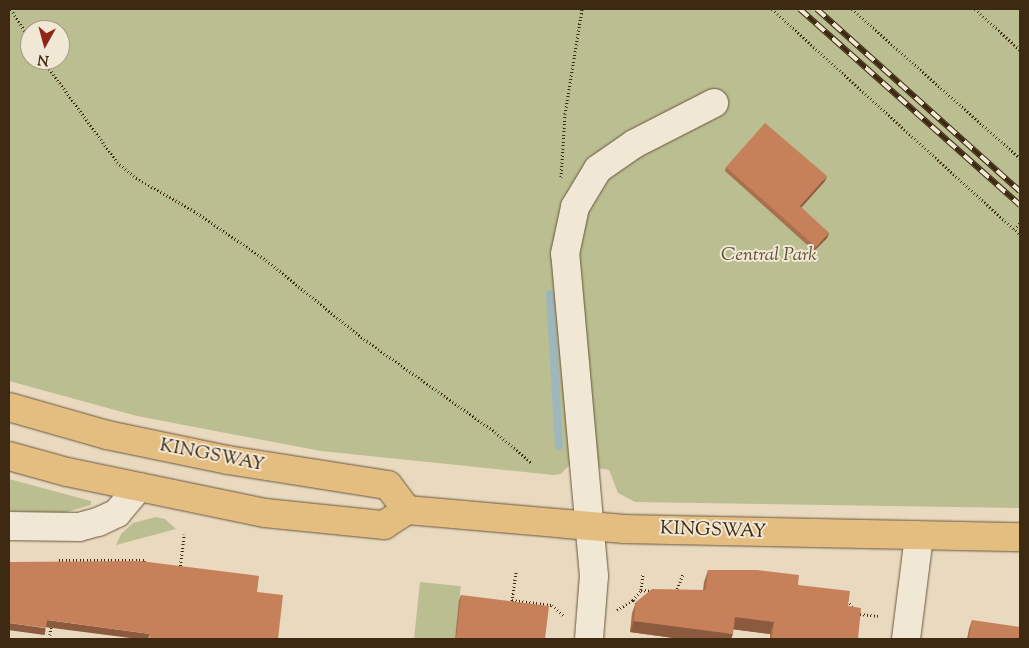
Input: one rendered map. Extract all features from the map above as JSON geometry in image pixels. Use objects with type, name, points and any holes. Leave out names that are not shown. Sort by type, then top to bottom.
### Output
[{"type":"main road","name":"KINGSWAY","points":[[9,407],[107,435],[228,460],[388,485],[407,510],[590,527],[1020,537]]},
{"type":"main road","points":[[9,456],[67,472],[265,513],[384,525],[407,510]]},
{"type":"street","points":[[589,639],[594,586],[565,254],[575,207],[598,169],[634,144],[714,103]]},
{"type":"street","points":[[9,526],[79,527],[98,522],[117,514],[139,488]]},
{"type":"street","points":[[906,639],[918,536]]},
{"type":"path","points":[[11,9],[20,24]]},
{"type":"path","points":[[575,207],[562,182],[561,171],[566,114],[582,9]]},
{"type":"path","points":[[772,9],[1020,234]]},
{"type":"path","points":[[852,9],[1020,158]]},
{"type":"path","points":[[975,9],[1020,50]]},
{"type":"path","points":[[50,70],[94,133],[130,172],[266,260],[361,338],[502,437],[532,464]]},
{"type":"path","points":[[1014,229],[1020,223]]},
{"type":"path","points":[[179,574],[184,534]]},
{"type":"path","points":[[58,570],[60,552]]},
{"type":"path","points":[[59,560],[144,560],[143,568]]},
{"type":"path","points":[[511,607],[516,572]]},
{"type":"path","points":[[616,610],[633,600],[641,590],[643,573]]},
{"type":"path","points":[[667,592],[676,592],[684,574]]},
{"type":"path","points":[[641,590],[658,591]]},
{"type":"path","points":[[837,599],[846,600],[860,614],[878,616]]},
{"type":"path","points":[[512,600],[552,605],[569,620]]},
{"type":"path","points":[[633,600],[642,605]]},
{"type":"path","points":[[50,634],[52,616]]},
{"type":"green space","name":"Central Park","points":[[9,9],[1020,9],[1020,508],[635,502],[618,493],[609,470],[571,463],[561,474],[553,475],[321,451],[137,416],[9,381]]},
{"type":"green space","points":[[9,479],[91,501],[91,505],[63,513],[9,511]]},
{"type":"green space","points":[[156,517],[165,519],[176,529],[116,545],[121,534],[133,523]]},
{"type":"green space","points":[[420,582],[461,586],[455,639],[414,639]]},
{"type":"building","points":[[765,123],[827,176],[800,206],[829,233],[816,247],[726,167]]},
{"type":"building","points":[[140,561],[259,576],[257,592],[283,595],[278,639],[149,639],[150,634],[47,620],[46,628],[9,623],[9,562]]},
{"type":"building","points":[[708,570],[757,570],[799,575],[798,585],[850,591],[848,606],[861,608],[858,639],[772,639],[774,622],[735,617],[733,634],[634,621],[636,602],[652,589],[706,590]]},
{"type":"building","points":[[461,595],[549,606],[545,639],[456,639]]},
{"type":"building","points":[[972,620],[1020,627],[1020,639],[969,639]]},
{"type":"waterway","points":[[550,294],[559,446]]},
{"type":"railway","points":[[800,9],[1020,205]]},
{"type":"railway","points":[[817,9],[1020,191]]}]
